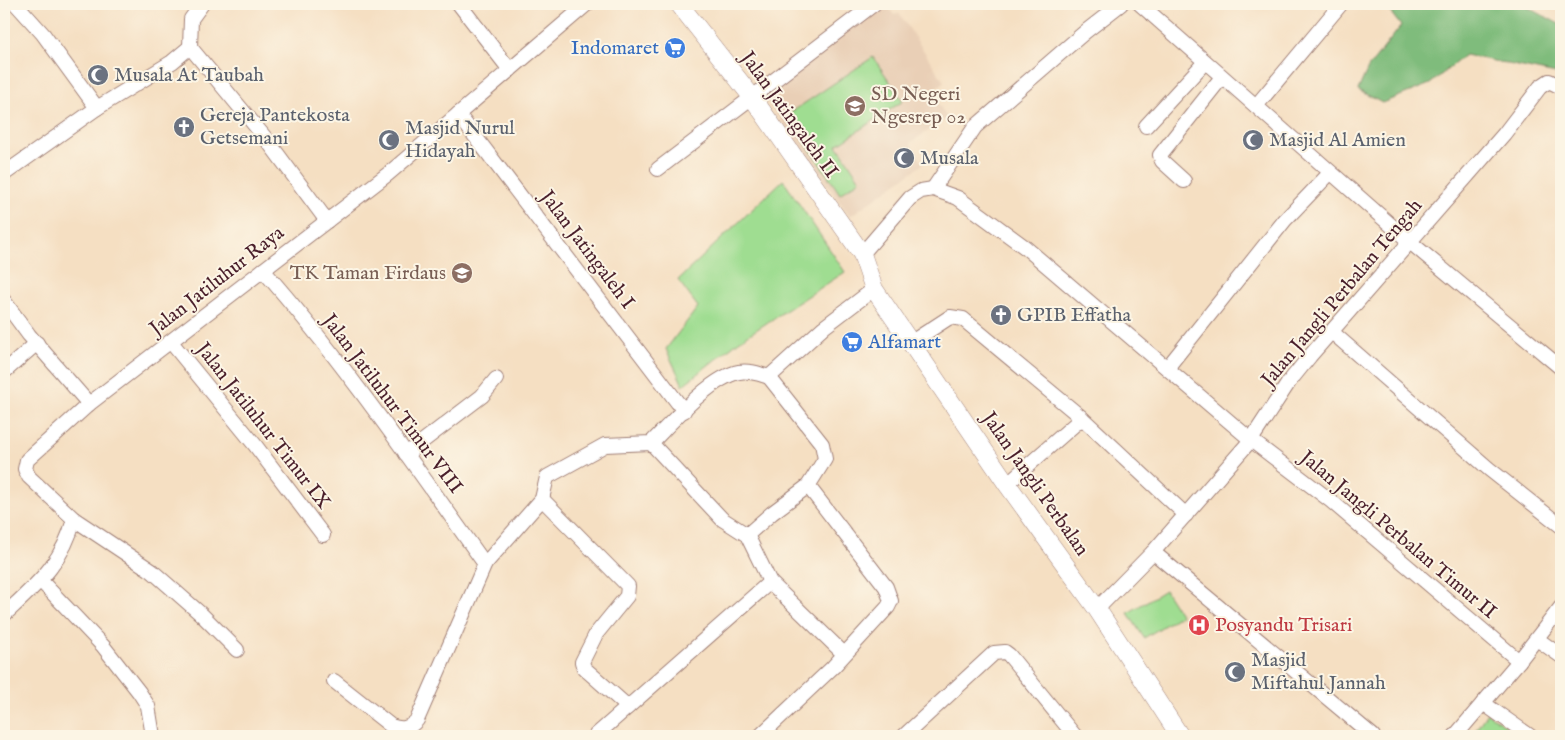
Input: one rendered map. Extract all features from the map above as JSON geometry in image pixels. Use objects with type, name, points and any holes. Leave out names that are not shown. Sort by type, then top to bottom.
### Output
[{"type":"street","points":[[16,4],[43,34],[97,108]]},
{"type":"street","points":[[459,4],[510,70]]},
{"type":"street","name":"Jalan Jatiluhur Raya","points":[[74,519],[29,477],[26,464],[31,456],[89,404],[388,174],[587,4]]},
{"type":"street","name":"Jalan Jatingaleh II","points":[[679,4],[752,98],[862,254]]},
{"type":"street","points":[[658,170],[874,4]]},
{"type":"street","points":[[862,254],[910,198],[921,191],[933,189],[975,127],[1085,32],[1121,4]]},
{"type":"street","points":[[1140,4],[1330,173],[1561,368]]},
{"type":"street","points":[[1256,106],[1341,4]]},
{"type":"street","points":[[195,6],[190,28],[190,47],[267,140],[327,222]]},
{"type":"street","points":[[4,174],[97,108],[172,62],[190,47]]},
{"type":"street","points":[[1146,126],[1205,62]]},
{"type":"street","points":[[1184,181],[1162,161],[1160,155],[1222,77]]},
{"type":"street","name":"Jalan Jangli Perbalan Tengah","points":[[1097,609],[1153,552],[1251,440],[1289,382],[1504,134],[1540,86],[1549,81],[1561,87]]},
{"type":"street","name":"Jalan Jatingaleh I","points":[[458,114],[684,411]]},
{"type":"street","points":[[1167,368],[1285,220],[1330,173]]},
{"type":"street","name":"Jalan Jangli Perbalan Timur II","points":[[933,189],[958,198],[1026,248],[1251,440],[1331,501],[1519,661]]},
{"type":"street","name":"Jalan Jangli Perbalan","points":[[862,254],[874,288],[910,343],[1007,484],[1097,609],[1180,736]]},
{"type":"street","name":"Jalan Jatiluhur Timur VIII","points":[[263,270],[290,301],[406,454],[485,564]]},
{"type":"street","points":[[770,377],[824,327],[874,288]]},
{"type":"street","points":[[4,301],[89,404]]},
{"type":"street","points":[[910,343],[950,317],[959,318],[1082,418],[1186,515]]},
{"type":"street","points":[[1333,333],[1489,469],[1561,526]]},
{"type":"street","name":"Jalan Jatiluhur Timur IX","points":[[171,342],[255,445],[323,535]]},
{"type":"street","points":[[4,372],[37,343]]},
{"type":"street","points":[[334,681],[391,726],[399,729],[412,726],[417,720],[485,564],[542,498],[544,482],[552,473],[605,446],[651,443],[702,392],[731,374],[750,372],[770,377],[822,444],[825,451],[822,466],[808,486],[772,513],[747,536]]},
{"type":"street","points":[[406,454],[482,396],[496,379]]},
{"type":"street","points":[[1007,484],[1082,418]]},
{"type":"street","points":[[651,443],[722,519],[747,536],[770,582],[844,654]]},
{"type":"street","points":[[760,736],[844,654],[888,607],[891,601],[890,594],[808,486]]},
{"type":"street","points":[[542,498],[628,586],[627,596],[596,634],[582,662],[584,668],[628,707]]},
{"type":"street","points":[[4,615],[41,581],[69,540],[74,519],[152,571],[202,615],[237,650]]},
{"type":"street","points":[[1153,552],[1373,736]]},
{"type":"street","points":[[41,581],[102,646],[139,692],[148,706],[153,736]]},
{"type":"street","points":[[595,736],[770,582]]},
{"type":"street","points":[[1455,736],[1519,661],[1561,607]]},
{"type":"street","points":[[1537,639],[1561,656]]},
{"type":"street","points":[[904,736],[994,653],[999,652],[1009,655],[1075,736]]},
{"type":"street","points":[[1483,704],[1530,736]]},
{"type":"shaded area","name":"SD Negeri Ngesrep 02","points":[[882,4],[885,4],[894,15],[899,13],[944,82],[931,92],[947,118],[910,143],[923,164],[850,216],[762,95]]},
{"type":"green space","points":[[1384,4],[1522,4],[1561,25],[1561,75],[1465,55],[1430,84],[1382,103],[1358,90],[1368,68],[1401,26]]},
{"type":"green space","points":[[873,57],[903,101],[837,145],[860,180],[840,194],[787,115]]},
{"type":"green space","points":[[783,180],[845,272],[739,341],[683,385],[666,349],[698,307],[678,280]]},
{"type":"green space","points":[[1165,590],[1181,615],[1144,638],[1128,613]]},
{"type":"green space","points":[[1487,713],[1522,736],[1472,736]]},
{"type":"place","name":"Indomaret","points":[[675,48]]},
{"type":"place","name":"Musala At Taubah","points":[[98,75]]},
{"type":"place","name":"SD Negeri Ngesrep 02","points":[[855,106]]},
{"type":"place","name":"Gereja Pantekosta Getsemani","points":[[184,127]]},
{"type":"place","name":"Masjid Nurul Hidayah","points":[[389,140]]},
{"type":"place","name":"Masjid Al Amien","points":[[1253,140]]},
{"type":"place","name":"Musala","points":[[904,158]]},
{"type":"place","name":"TK Taman Firdaus","points":[[462,273]]},
{"type":"place","name":"GPIB Effatha","points":[[1001,315]]},
{"type":"place","name":"Alfamart","points":[[852,342]]},
{"type":"place","name":"Posyandu Trisari","points":[[1199,625]]},
{"type":"place","name":"Masjid Miftahul Jannah","points":[[1235,672]]}]
